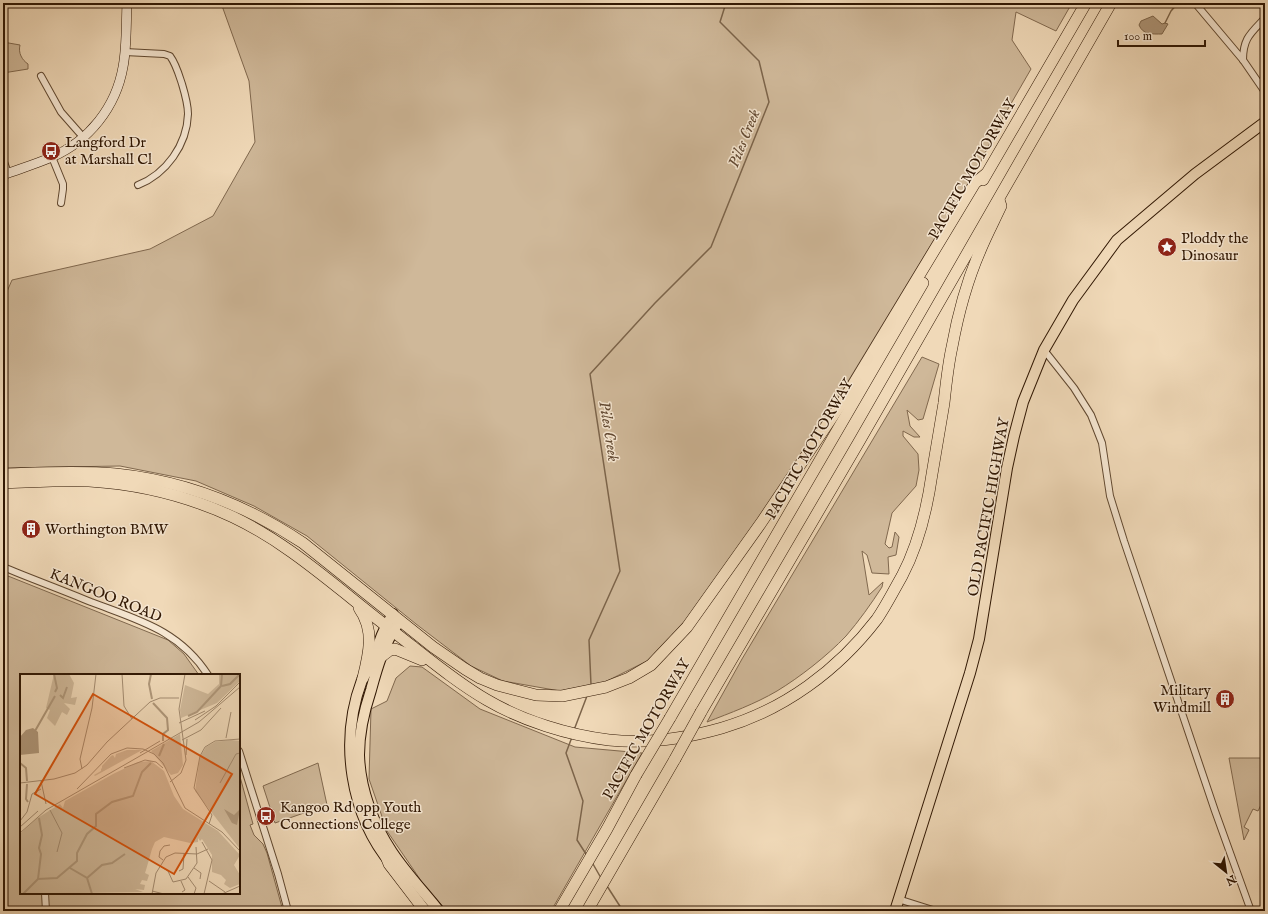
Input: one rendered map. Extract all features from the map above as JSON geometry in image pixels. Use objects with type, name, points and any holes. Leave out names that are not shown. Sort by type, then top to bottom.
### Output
[{"type":"highway","name":"PACIFIC MOTORWAY","points":[[559,911],[607,829],[636,774],[1086,3]]},
{"type":"highway","points":[[587,911],[999,200],[1111,3]]},
{"type":"highway","points":[[3,474],[116,474],[159,480],[213,496],[245,509],[286,531],[320,556],[439,651],[480,678],[497,685],[536,695],[562,696],[606,687],[629,678],[651,665],[686,627],[761,523],[825,429],[975,183],[986,174]]},
{"type":"highway","points":[[3,483],[43,481],[89,482],[134,486],[183,498],[212,508],[251,526],[278,542],[441,669],[488,701],[540,724],[582,735],[610,740],[639,741],[705,733],[758,715],[802,691],[816,681],[838,662],[878,618],[904,574],[918,539],[927,508],[952,347],[964,298],[980,252],[1001,206],[999,200]]},
{"type":"highway","points":[[3,487],[29,486],[43,481]]},
{"type":"highway","points":[[350,597],[362,612],[369,630],[370,652],[363,678]]},
{"type":"highway","points":[[382,656],[390,650],[395,649],[415,656],[441,669]]},
{"type":"highway","points":[[387,859],[389,864],[424,911]]},
{"type":"main road","name":"OLD PACIFIC HIGHWAY","points":[[895,911],[979,639],[1007,468],[1014,436],[1023,402],[1044,350],[1073,300],[1117,240],[1194,174],[1265,122]]},
{"type":"main road","points":[[397,617],[389,628],[371,667],[363,678],[356,701],[351,732],[350,753],[352,774],[359,804],[367,825],[387,859],[430,911]]},
{"type":"main road","points":[[389,628],[362,722],[359,755],[363,782],[368,802],[384,839],[400,863],[440,911]]},
{"type":"street","points":[[3,159],[6,174],[52,157],[83,137],[100,120],[112,99],[121,76],[125,52],[127,3]]},
{"type":"street","points":[[1194,3],[1243,60],[1265,92]]},
{"type":"street","points":[[1243,60],[1243,49],[1248,35],[1265,18]]},
{"type":"street","points":[[125,52],[164,54],[170,56],[174,63],[186,99],[188,114],[185,132],[175,155],[166,166],[148,181],[138,185]]},
{"type":"street","points":[[41,76],[61,112],[83,137]]},
{"type":"street","points":[[52,157],[63,184],[61,203]]},
{"type":"street","points":[[1044,350],[1074,388],[1091,415],[1102,443],[1110,496],[1124,541],[1215,811],[1251,911]]},
{"type":"street","name":"KANGOO ROAD","points":[[3,567],[144,622],[167,634],[193,655],[207,674]]},
{"type":"street","points":[[240,754],[288,911]]},
{"type":"street","points":[[44,894],[46,911]]},
{"type":"street","points":[[898,899],[936,911]]},
{"type":"shaded area","points":[[221,3],[1072,3],[1056,31],[1016,12],[1012,40],[1031,69],[1001,121],[978,167],[810,444],[685,623],[647,661],[605,682],[560,691],[503,681],[471,666],[416,624],[307,536],[254,506],[196,481],[120,466],[3,468],[3,297],[5,296],[12,280],[150,249],[213,216],[255,142],[249,81]]},
{"type":"shaded area","points":[[1153,16],[1162,24],[1168,24],[1162,34],[1151,34],[1145,32],[1139,25],[1141,21]]},
{"type":"shaded area","points":[[3,42],[20,45],[20,53],[22,58],[28,64],[28,69],[3,73]]},
{"type":"shaded area","points":[[922,357],[939,364],[923,419],[918,420],[907,410],[910,426],[920,437],[914,437],[903,431],[903,436],[918,454],[919,470],[916,486],[892,513],[885,544],[889,548],[892,547],[895,532],[899,537],[896,555],[888,557],[889,574],[872,573],[867,555],[862,551],[869,595],[883,582],[882,587],[846,636],[804,673],[769,696],[707,722],[742,659]]},
{"type":"shaded area","points":[[3,574],[168,640],[184,654],[198,674],[20,674],[20,894],[240,894],[240,777],[253,824],[250,825],[254,835],[263,844],[267,853],[283,911],[3,911]]},
{"type":"shaded area","points":[[410,666],[422,667],[480,709],[575,747],[642,753],[551,911],[447,911],[424,885],[387,831],[369,779],[371,709],[387,701],[396,678]]},
{"type":"shaded area","points":[[1229,758],[1261,758],[1265,785],[1265,797],[1258,811],[1253,809],[1244,827],[1249,830],[1244,840]]},
{"type":"shaded area","points":[[318,763],[327,805],[275,823],[263,786]]},
{"type":"waterway","name":"Piles Creek","points":[[591,685],[589,640],[620,571],[590,374],[655,303],[711,247],[769,102],[759,61],[720,22],[726,3]]},
{"type":"waterway","points":[[1165,23],[1171,11],[1178,3]]},
{"type":"waterway","name":"Piles Creek","points":[[574,730],[587,696]]},
{"type":"waterway","name":"Piles Creek","points":[[572,737],[566,753],[583,801],[577,840],[586,854]]},
{"type":"waterway","name":"Piles Creek","points":[[593,864],[601,878]]},
{"type":"waterway","name":"Piles Creek","points":[[607,886],[623,911]]},
{"type":"place","name":"Langford Dr at Marshall Cl","points":[[51,151]]},
{"type":"place","name":"Ploddy the Dinosaur","points":[[1167,247]]},
{"type":"place","name":"Worthington BMW","points":[[31,529]]},
{"type":"place","name":"Military Windmill","points":[[1225,699]]},
{"type":"place","name":"Kangoo Rd opp Youth Connections College","points":[[266,816]]}]
